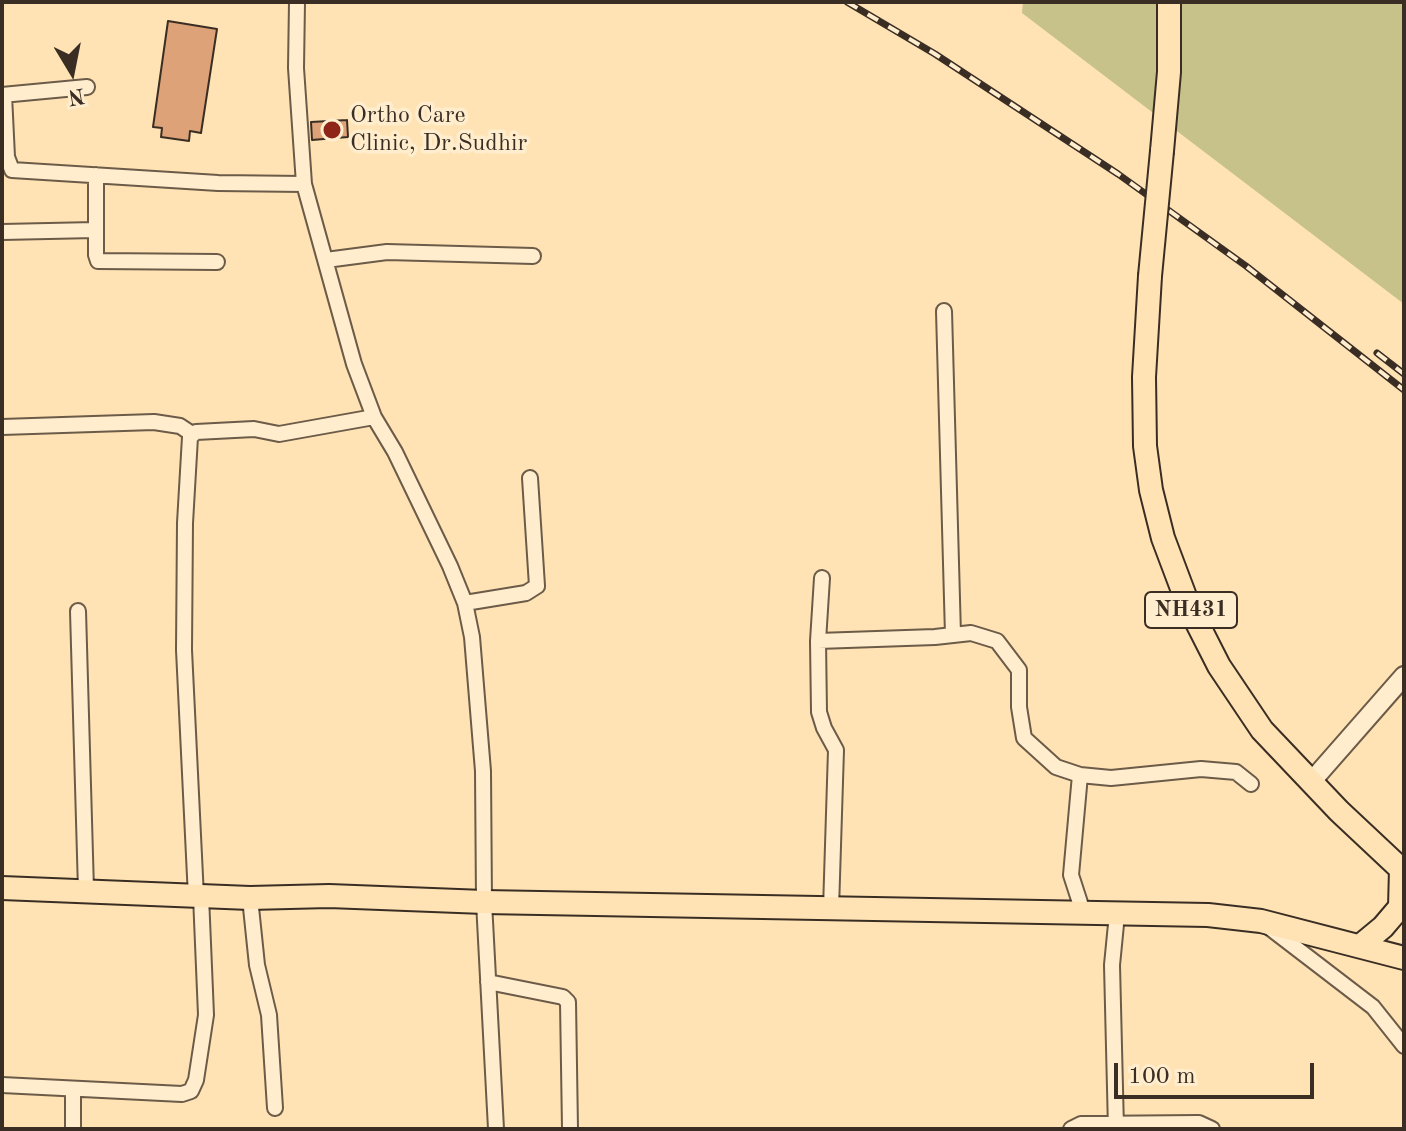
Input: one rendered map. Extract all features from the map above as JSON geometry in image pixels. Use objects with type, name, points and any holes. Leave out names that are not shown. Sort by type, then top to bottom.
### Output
[{"type":"main road","name":"NH431","points":[[1169,2],[1169,72],[1144,377],[1145,446],[1151,490],[1163,538],[1189,607],[1219,666],[1262,730],[1402,871],[1400,907],[1383,927],[1360,946]]},
{"type":"main road","points":[[2,888],[250,898],[329,896],[484,902],[1208,915],[1261,921],[1404,958]]},
{"type":"street","points":[[297,4],[296,68],[304,184],[354,364],[374,417],[395,452],[465,603],[472,637],[483,771],[484,902],[496,1129]]},
{"type":"street","points":[[87,87],[3,95],[7,157],[12,170],[218,183],[304,184]]},
{"type":"street","points":[[96,175],[96,255],[101,262],[217,262]]},
{"type":"street","points":[[2,232],[95,230]]},
{"type":"street","points":[[326,260],[387,252],[533,256]]},
{"type":"street","points":[[944,311],[953,635]]},
{"type":"street","points":[[2,427],[154,422],[180,426],[192,434],[254,429],[286,434],[374,417]]},
{"type":"street","points":[[2,1085],[182,1094],[191,1091],[196,1080],[206,1015],[184,650],[185,523],[192,434]]},
{"type":"street","points":[[465,603],[526,593],[537,586],[530,478]]},
{"type":"street","points":[[822,578],[818,641],[819,712],[836,750],[831,909]]},
{"type":"street","points":[[78,611],[86,890]]},
{"type":"street","points":[[818,641],[971,633],[997,641],[1019,670],[1019,707],[1024,738],[1056,767],[1080,775],[1111,778],[1201,769],[1236,772],[1251,784]]},
{"type":"street","points":[[1311,782],[1404,676]]},
{"type":"street","points":[[1080,775],[1071,875],[1083,912]]},
{"type":"street","points":[[250,898],[257,965],[269,1015],[275,1108]]},
{"type":"street","points":[[1116,1127],[1112,965],[1117,914]]},
{"type":"street","points":[[1261,921],[1373,1007],[1404,1046]]},
{"type":"street","points":[[488,982],[563,997],[568,1002],[570,1129]]},
{"type":"street","points":[[73,1090],[73,1129]]},
{"type":"street","points":[[1071,1129],[1081,1124],[1116,1127],[1199,1123],[1212,1129]]},
{"type":"shaded area","points":[[1023,2],[1404,2],[1404,304],[1022,13]]},
{"type":"building","points":[[168,21],[217,29],[201,133],[190,131],[189,141],[161,137],[162,128],[153,127]]},
{"type":"building","points":[[347,120],[348,137],[312,140],[311,122]]},
{"type":"railway","points":[[847,2],[935,54],[1118,174],[1246,266],[1404,390]]},
{"type":"railway","points":[[1377,353],[1404,374]]},
{"type":"place","name":"Ortho Care Clinic, Dr.Sudhir","points":[[332,130]]}]
